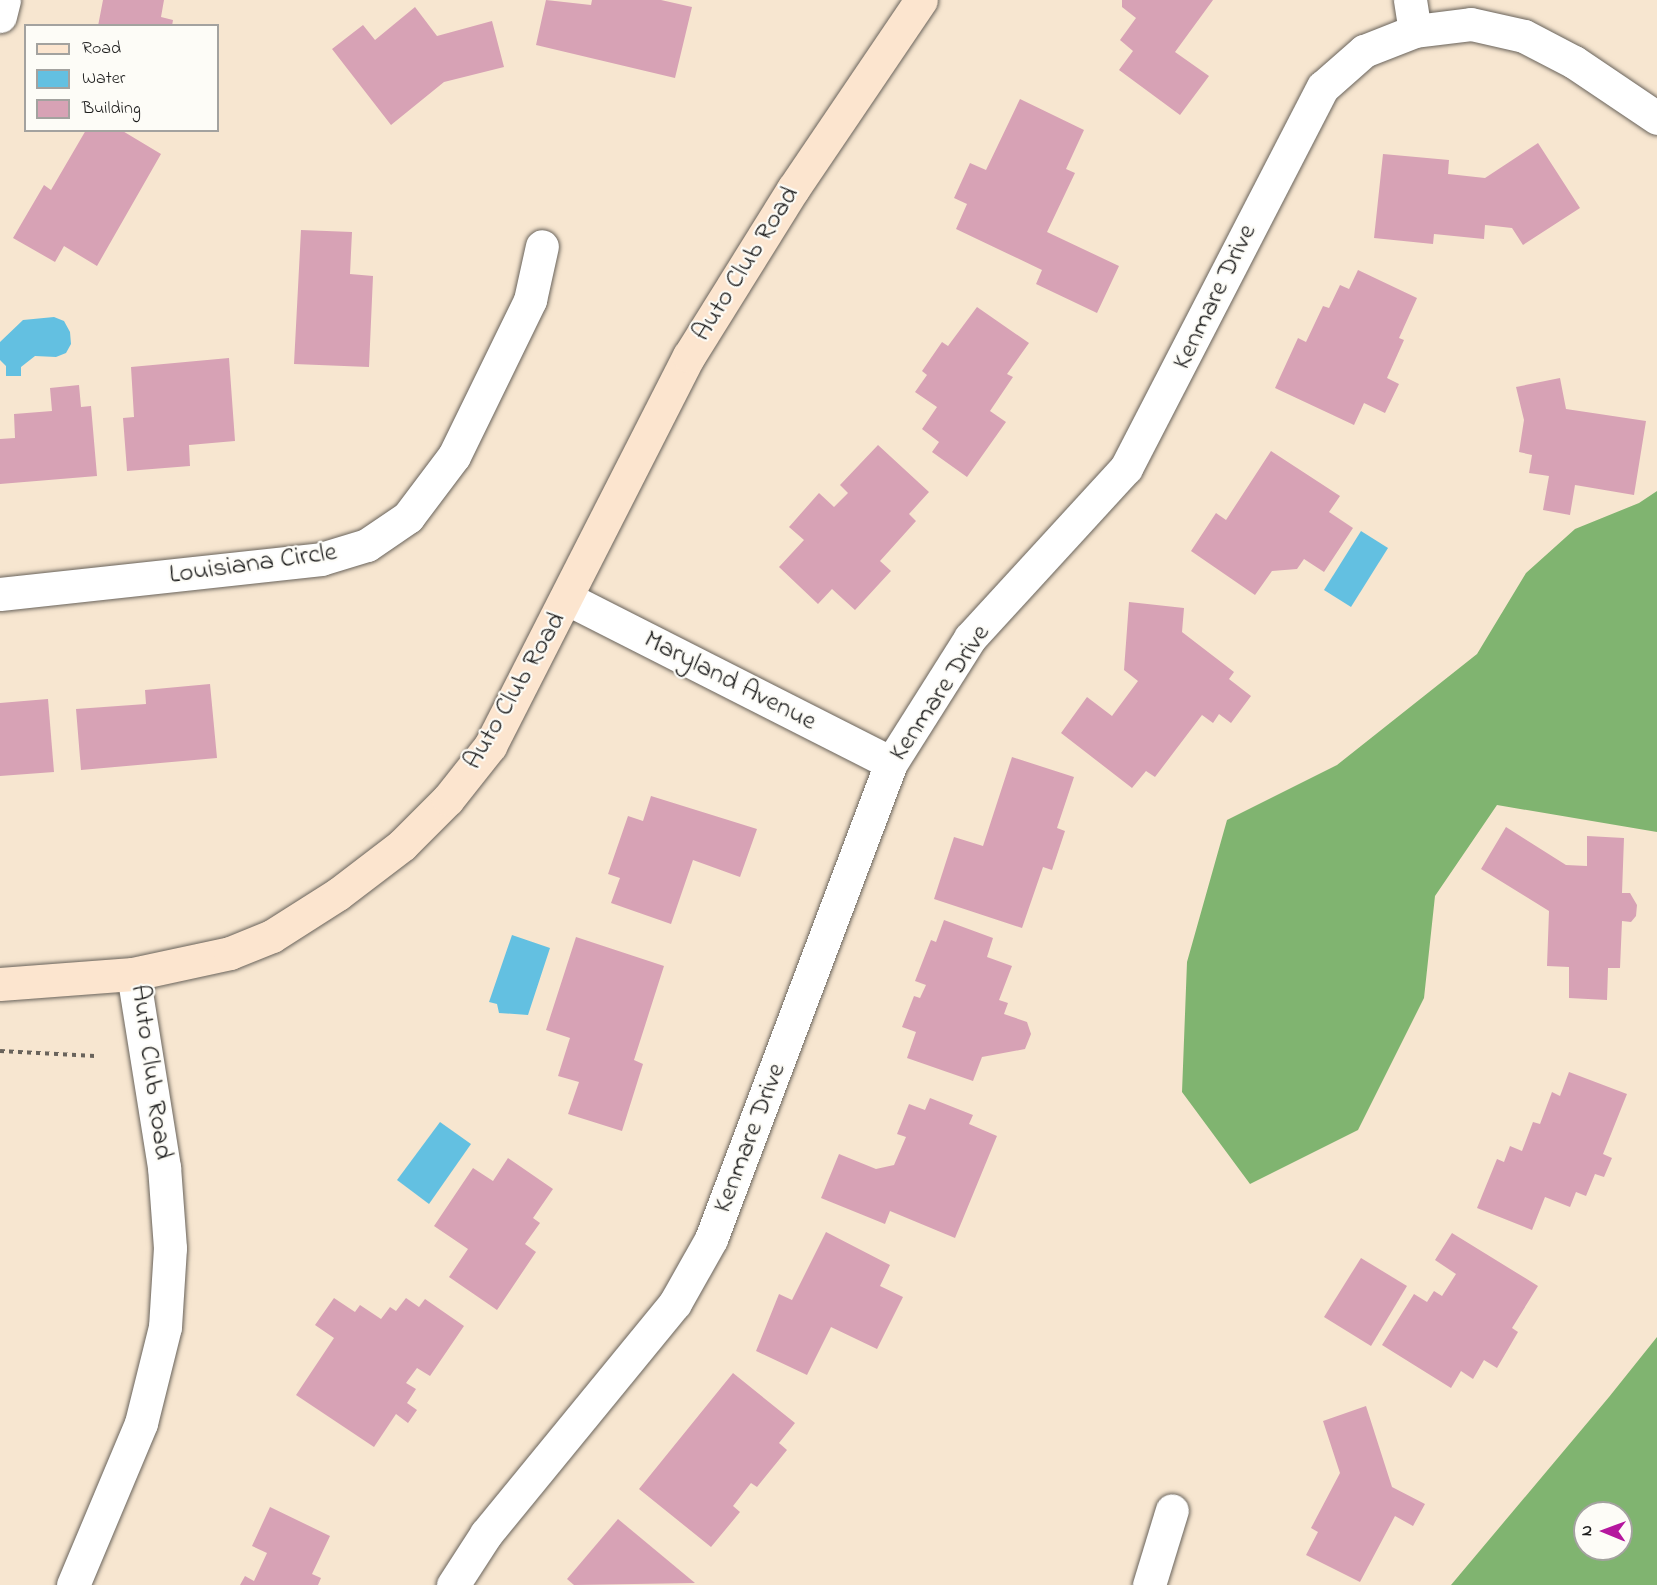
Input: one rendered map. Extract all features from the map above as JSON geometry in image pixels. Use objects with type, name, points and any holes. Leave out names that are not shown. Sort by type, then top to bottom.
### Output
[{"type":"street","points":[[0,16],[4,0]]},
{"type":"street","name":"Auto Club Road","points":[[73,1585],[141,1423],[165,1328],[170,1248],[164,1167],[133,974],[230,953],[272,936],[338,894],[402,844],[448,799],[490,746],[568,599],[689,356],[793,189],[921,0]]},
{"type":"street","name":"Kenmare Drive","points":[[453,1585],[486,1534],[675,1303],[711,1239],[891,763],[970,638],[1126,468],[1323,87],[1364,51],[1412,15],[1471,24],[1524,36],[1574,62],[1657,118]]},
{"type":"street","name":"Louisiana Circle","points":[[0,594],[311,560],[367,545],[408,517],[454,456],[530,300],[542,246]]},
{"type":"street","name":"Maryland Avenue","points":[[568,599],[891,763]]},
{"type":"street","points":[[0,984],[133,974]]},
{"type":"street","points":[[1149,1585],[1172,1510]]},
{"type":"path","points":[[0,1051],[95,1056]]},
{"type":"green space","points":[[1657,491],[1657,832],[1497,805],[1435,896],[1424,998],[1358,1130],[1250,1184],[1182,1092],[1187,962],[1227,820],[1337,765],[1477,654],[1526,573],[1575,529],[1639,503]]},
{"type":"green space","points":[[1657,1337],[1657,1585],[1451,1585],[1609,1397]]},
{"type":"water","points":[[54,317],[64,321],[70,332],[71,344],[66,353],[56,357],[35,356],[21,367],[21,376],[6,376],[6,366],[0,360],[0,342],[23,320]]},
{"type":"water","points":[[1361,531],[1388,548],[1351,607],[1324,590]]},
{"type":"water","points":[[512,935],[550,948],[528,1015],[499,1013],[497,1004],[489,1002]]},
{"type":"water","points":[[440,1122],[471,1144],[429,1204],[397,1180]]},
{"type":"building","points":[[103,0],[164,0],[161,17],[173,20],[172,24],[98,24]]},
{"type":"building","points":[[546,0],[591,5],[592,0],[661,0],[692,7],[675,78],[536,45]]},
{"type":"building","points":[[1122,0],[1213,0],[1175,52],[1209,76],[1180,115],[1119,70],[1133,51],[1120,40],[1136,18],[1122,7]]},
{"type":"building","points":[[415,7],[437,36],[492,21],[504,67],[444,82],[391,125],[332,49],[363,25],[375,40]]},
{"type":"building","points":[[1020,99],[1084,130],[1066,169],[1075,173],[1047,232],[1119,266],[1097,313],[1036,284],[1042,270],[956,229],[967,204],[954,198],[970,163],[986,170]]},
{"type":"building","points":[[85,132],[124,132],[161,154],[97,266],[64,246],[55,262],[13,238],[44,185],[51,190]]},
{"type":"building","points":[[1538,143],[1580,208],[1523,245],[1512,228],[1485,225],[1484,239],[1434,234],[1433,244],[1374,238],[1383,154],[1449,160],[1448,174],[1485,178]]},
{"type":"building","points":[[301,230],[352,232],[350,274],[373,276],[369,367],[294,364]]},
{"type":"building","points":[[1358,270],[1417,298],[1399,338],[1404,340],[1387,378],[1399,384],[1385,413],[1364,403],[1354,425],[1275,388],[1298,338],[1306,342],[1323,306],[1329,308],[1340,285],[1349,289]]},
{"type":"building","points":[[977,307],[1029,343],[1007,374],[1013,377],[990,411],[1006,422],[967,477],[932,452],[939,442],[922,429],[937,407],[915,392],[927,375],[922,371],[942,342],[948,346]]},
{"type":"building","points":[[229,358],[235,441],[189,445],[190,466],[127,471],[123,418],[134,417],[131,367]]},
{"type":"building","points":[[1560,378],[1566,409],[1646,421],[1634,495],[1575,485],[1570,515],[1543,510],[1549,476],[1529,473],[1532,455],[1519,452],[1524,420],[1516,387]]},
{"type":"building","points":[[79,385],[81,407],[91,406],[97,476],[0,484],[0,439],[15,438],[14,414],[52,411],[50,388]]},
{"type":"building","points":[[878,445],[929,492],[909,514],[916,521],[880,561],[891,571],[855,610],[832,589],[818,604],[779,567],[804,540],[789,527],[819,493],[834,507],[848,493],[840,485]]},
{"type":"building","points":[[1271,451],[1340,496],[1329,512],[1353,528],[1324,572],[1304,559],[1297,569],[1272,571],[1255,595],[1191,551],[1216,513],[1226,520]]},
{"type":"building","points":[[1129,602],[1184,608],[1182,632],[1234,672],[1229,679],[1251,696],[1231,723],[1219,714],[1213,723],[1202,715],[1155,777],[1146,771],[1132,788],[1061,733],[1087,697],[1112,716],[1138,681],[1124,670]]},
{"type":"building","points":[[210,684],[217,758],[81,770],[76,709],[146,704],[145,690]]},
{"type":"building","points":[[48,699],[54,772],[0,776],[0,703]]},
{"type":"building","points":[[1012,757],[1074,777],[1057,828],[1065,831],[1052,870],[1043,867],[1022,928],[934,899],[954,837],[983,846]]},
{"type":"building","points":[[651,796],[757,829],[740,877],[693,860],[671,924],[611,903],[620,878],[608,874],[628,816],[643,821]]},
{"type":"building","points":[[1506,827],[1566,865],[1587,866],[1587,836],[1624,838],[1622,893],[1630,893],[1637,905],[1636,916],[1631,922],[1622,921],[1620,968],[1608,968],[1607,1000],[1569,998],[1569,967],[1547,966],[1549,911],[1481,869]]},
{"type":"building","points":[[944,920],[993,938],[987,957],[1012,966],[999,1000],[1008,1003],[1004,1014],[1027,1022],[1031,1034],[1025,1049],[982,1057],[973,1081],[907,1058],[916,1032],[902,1027],[914,996],[920,998],[926,985],[915,981],[931,940],[936,942]]},
{"type":"building","points":[[576,937],[664,966],[634,1060],[643,1064],[622,1131],[568,1114],[579,1082],[558,1076],[570,1038],[546,1030]]},
{"type":"building","points":[[1569,1072],[1627,1094],[1603,1154],[1612,1158],[1604,1177],[1595,1174],[1586,1196],[1576,1192],[1570,1207],[1545,1197],[1532,1230],[1477,1208],[1497,1159],[1504,1162],[1510,1146],[1522,1151],[1533,1122],[1540,1124],[1552,1092],[1560,1096]]},
{"type":"building","points":[[930,1098],[973,1115],[969,1124],[997,1136],[955,1238],[890,1211],[885,1224],[821,1198],[839,1154],[876,1169],[894,1165],[906,1137],[897,1134],[909,1104],[925,1110]]},
{"type":"building","points":[[508,1158],[553,1189],[533,1218],[540,1223],[525,1244],[536,1252],[497,1310],[449,1277],[468,1249],[434,1226],[473,1168],[493,1181]]},
{"type":"building","points":[[826,1232],[890,1265],[880,1286],[903,1297],[877,1349],[831,1327],[807,1375],[756,1351],[779,1294],[792,1300]]},
{"type":"building","points":[[1452,1233],[1538,1286],[1512,1328],[1518,1332],[1497,1368],[1484,1360],[1473,1379],[1461,1371],[1451,1388],[1382,1345],[1414,1294],[1427,1302],[1434,1291],[1442,1296],[1456,1274],[1435,1260]]},
{"type":"building","points":[[1361,1258],[1407,1286],[1371,1346],[1324,1317]]},
{"type":"building","points":[[334,1298],[355,1312],[360,1305],[381,1319],[390,1307],[396,1311],[406,1298],[419,1307],[425,1299],[464,1326],[430,1376],[417,1368],[406,1383],[416,1389],[407,1403],[417,1410],[408,1423],[396,1414],[374,1447],[296,1395],[334,1338],[315,1325]]},
{"type":"building","points":[[733,1373],[795,1423],[779,1443],[787,1450],[757,1487],[751,1483],[733,1506],[740,1512],[711,1547],[639,1489]]},
{"type":"building","points":[[1366,1406],[1392,1487],[1425,1504],[1413,1526],[1395,1516],[1360,1582],[1306,1555],[1318,1532],[1311,1528],[1340,1473],[1323,1421]]},
{"type":"building","points":[[270,1507],[330,1536],[312,1574],[321,1578],[318,1585],[240,1585],[245,1576],[254,1581],[267,1553],[252,1546]]},
{"type":"building","points":[[618,1519],[695,1583],[574,1585],[567,1579]]}]
